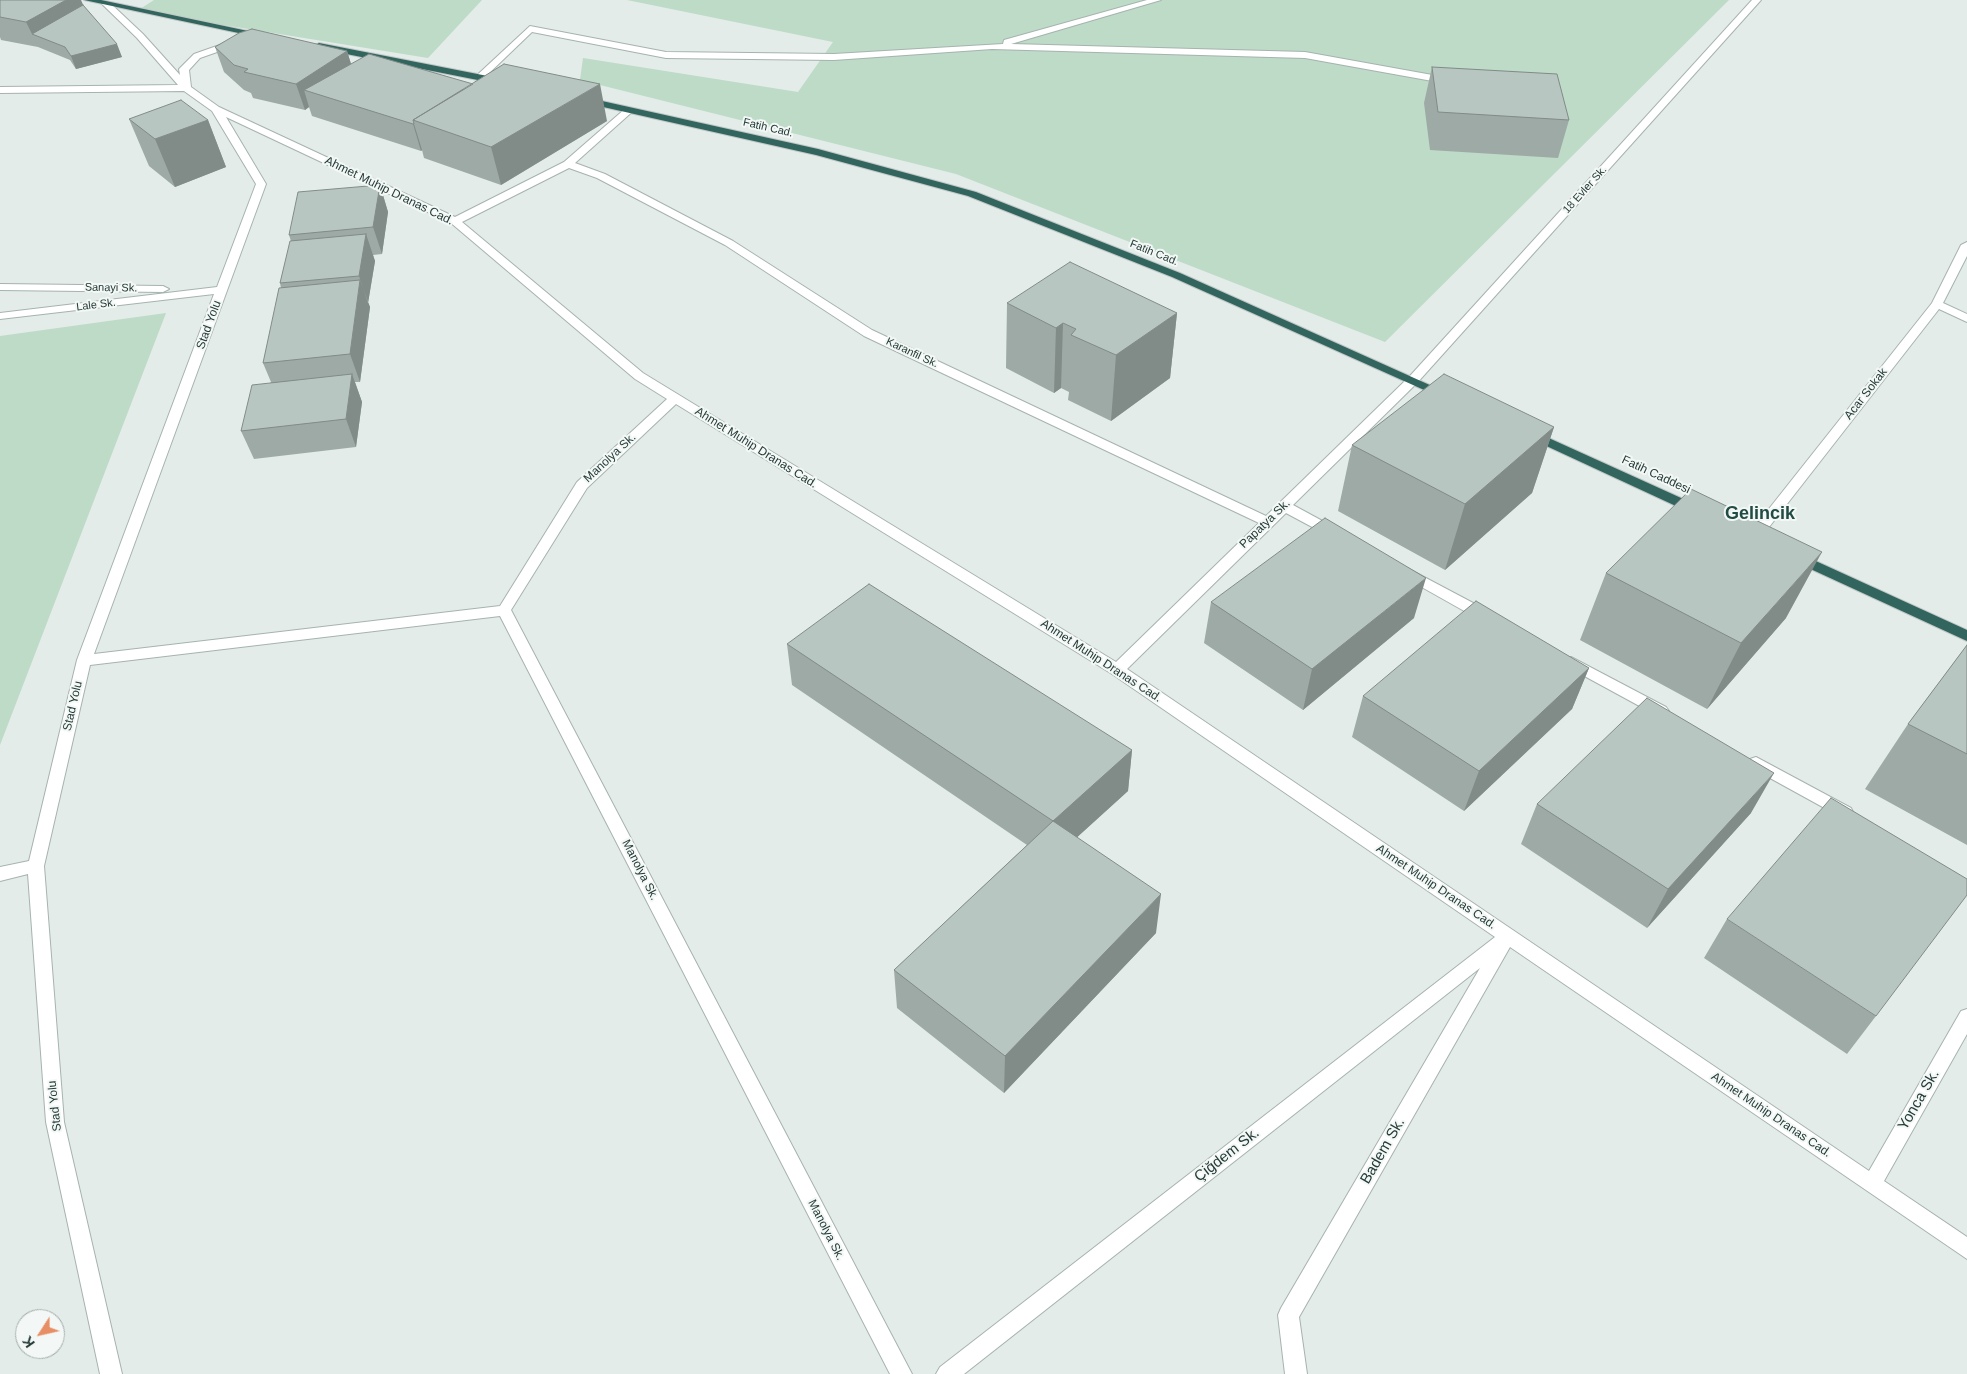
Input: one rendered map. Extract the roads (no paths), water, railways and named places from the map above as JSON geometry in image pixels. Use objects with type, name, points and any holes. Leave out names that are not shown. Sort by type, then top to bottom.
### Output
[{"type":"highway","points":[[88,0],[267,36]]},
{"type":"highway","points":[[310,44],[480,76],[517,85]]},
{"type":"highway","name":"Fatih Cad.","points":[[573,97],[818,152],[972,194],[1176,276],[1413,380]]},
{"type":"highway","points":[[1413,380],[1457,400]]},
{"type":"highway","name":"Fatih Caddesi","points":[[1518,428],[1710,517]]},
{"type":"highway","points":[[1780,549],[1967,636]]},
{"type":"street","points":[[992,46],[1157,0]]},
{"type":"street","name":"18 Evler Sk.","points":[[1413,380],[1757,0]]},
{"type":"street","name":"Stad Yolu","points":[[106,4],[140,36],[186,88],[216,109],[261,184],[84,660],[36,866],[55,1122],[111,1374]]},
{"type":"street","points":[[480,76],[530,29],[666,55],[834,57],[992,46],[1305,55],[1460,83]]},
{"type":"street","points":[[0,90],[186,88],[184,69],[197,56],[216,48],[267,36]]},
{"type":"street","name":"Ahmet Muhip Dranas Cad.","points":[[216,109],[455,221],[639,376],[1117,670],[1967,1249]]},
{"type":"street","points":[[455,221],[568,164],[629,110]]},
{"type":"street","name":"Karanfil Sk.","points":[[568,164],[601,176],[729,243],[868,333],[1268,522]]},
{"type":"street","name":"Acar Sokak","points":[[1754,537],[1937,304],[1967,245]]},
{"type":"street","name":"Sanayi Sk.","points":[[0,287],[222,290]]},
{"type":"street","name":"Lale Sk.","points":[[0,316],[222,290]]},
{"type":"street","points":[[1937,304],[1967,318]]},
{"type":"street","name":"Papatya Sk.","points":[[1117,670],[1413,380]]},
{"type":"street","name":"Manolya Sk.","points":[[674,398],[582,485],[504,610],[902,1374]]},
{"type":"street","points":[[1284,506],[1346,539]]},
{"type":"street","points":[[1398,568],[1503,625]]},
{"type":"street","points":[[84,660],[504,610]]},
{"type":"street","points":[[1556,654],[1678,721]]},
{"type":"street","points":[[1739,754],[1862,821]]},
{"type":"street","points":[[0,874],[36,866]]},
{"type":"street","name":"Çiğdem Sk.","points":[[947,1374],[1508,936]]},
{"type":"street","name":"Badem Sk.","points":[[1296,1374],[1288,1315],[1508,936]]},
{"type":"street","name":"Yonca Sk.","points":[[1872,1184],[1967,1017]]},
{"type":"district","name":"Gelincik","points":[[1760,514]]}]
